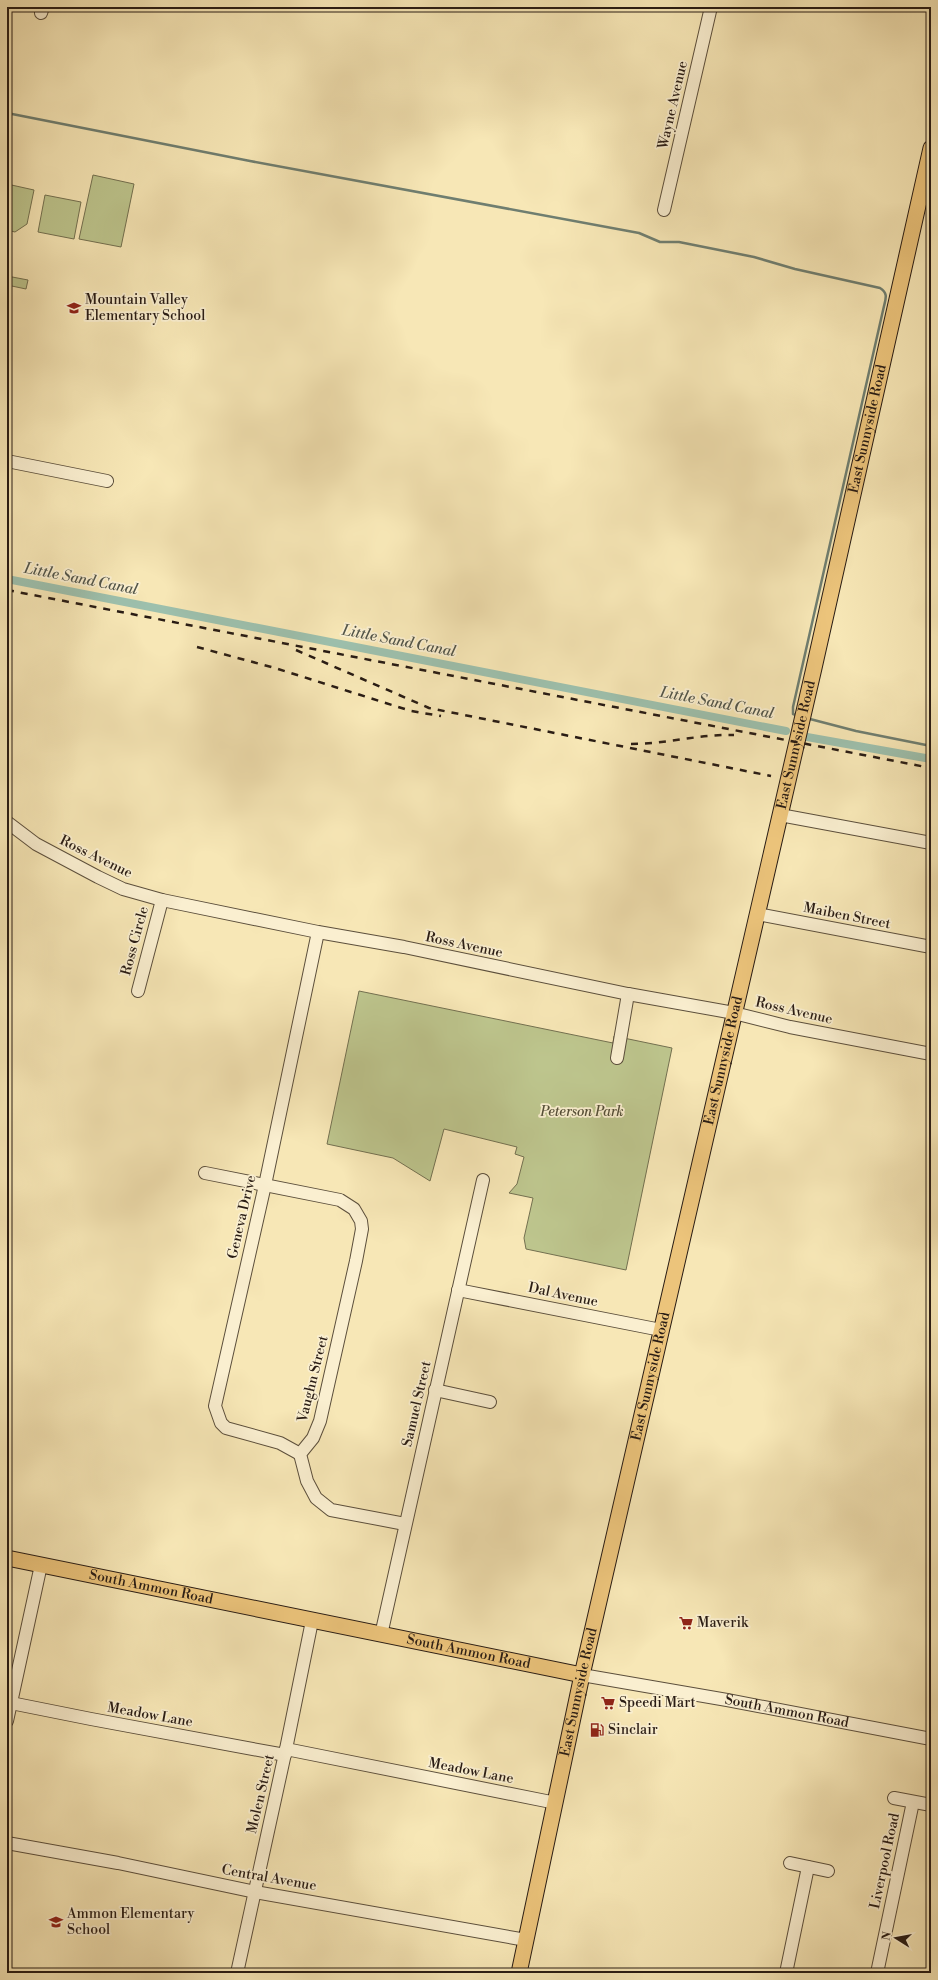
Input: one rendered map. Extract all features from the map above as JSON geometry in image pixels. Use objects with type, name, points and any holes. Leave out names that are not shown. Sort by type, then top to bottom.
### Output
[{"type":"main road","name":"East Sunnyside Road","points":[[519,1973],[582,1675],[780,816],[931,148]]},
{"type":"main road","name":"South Ammon Road","points":[[7,1558],[582,1675]]},
{"type":"street","name":"Wayne Avenue","points":[[664,210],[711,7]]},
{"type":"street","points":[[7,461],[107,481]]},
{"type":"street","points":[[780,816],[931,843]]},
{"type":"street","name":"Ross Avenue","points":[[7,822],[36,844],[98,878],[123,889],[162,900],[318,932],[404,947],[628,994],[734,1013],[790,1027],[931,1054]]},
{"type":"street","name":"Ross Circle","points":[[138,991],[162,900]]},
{"type":"street","name":"Maiben Street","points":[[757,914],[931,947]]},
{"type":"street","name":"Geneva Drive","points":[[300,1454],[280,1443],[226,1428],[221,1423],[215,1406],[265,1185],[318,932]]},
{"type":"street","points":[[617,1058],[628,994]]},
{"type":"street","points":[[205,1173],[265,1185]]},
{"type":"street","name":"Samuel Street","points":[[381,1635],[483,1180]]},
{"type":"street","name":"Vaughn Street","points":[[265,1185],[340,1200],[354,1209],[361,1220],[362,1229],[320,1421],[313,1438],[300,1454]]},
{"type":"street","name":"Dal Avenue","points":[[458,1290],[661,1330]]},
{"type":"street","points":[[435,1390],[490,1402]]},
{"type":"street","points":[[300,1454],[307,1481],[316,1498],[332,1510],[405,1524]]},
{"type":"street","points":[[7,1721],[40,1565]]},
{"type":"street","name":"Molen Street","points":[[237,1973],[286,1752],[312,1621]]},
{"type":"street","name":"South Ammon Road","points":[[582,1675],[727,1700],[931,1739]]},
{"type":"street","name":"Meadow Lane","points":[[11,1702],[91,1719],[286,1752],[556,1803]]},
{"type":"street","points":[[894,1798],[931,1805]]},
{"type":"street","name":"Liverpool Road","points":[[877,1973],[913,1802]]},
{"type":"street","name":"Central Avenue","points":[[7,1843],[118,1863],[255,1892],[526,1940]]},
{"type":"street","points":[[790,1863],[828,1871]]},
{"type":"street","points":[[786,1973],[808,1867]]},
{"type":"green space","points":[[93,175],[134,184],[121,247],[79,239]]},
{"type":"green space","points":[[7,184],[34,190],[27,224],[15,232],[7,230]]},
{"type":"green space","points":[[45,195],[81,202],[74,239],[38,232]]},
{"type":"green space","points":[[7,276],[28,280],[26,289],[7,285]]},
{"type":"green space","name":"Peterson Park","points":[[359,991],[613,1043],[614,1036],[672,1048],[626,1270],[526,1249],[524,1238],[533,1198],[509,1193],[517,1184],[524,1157],[515,1154],[517,1147],[444,1129],[430,1181],[393,1158],[327,1144]]},
{"type":"waterway","points":[[7,113],[250,161],[639,233],[660,242],[679,242],[754,257],[795,269],[880,288],[883,290],[886,296],[885,301],[793,707],[793,714],[796,715]]},
{"type":"waterway","name":"Little Sand Canal","points":[[7,579],[786,731]]},
{"type":"waterway","points":[[810,719],[856,731],[931,746]]},
{"type":"waterway","points":[[807,737],[931,759]]},
{"type":"railway","points":[[7,590],[931,768]]},
{"type":"railway","points":[[197,647],[275,668],[411,711],[441,716]]},
{"type":"railway","points":[[296,650],[429,708],[771,776]]},
{"type":"railway","points":[[631,744],[644,744],[708,736],[734,735]]},
{"type":"place","name":"Mountain Valley Elementary School","points":[[74,308]]},
{"type":"place","name":"Maverik","points":[[686,1623]]},
{"type":"place","name":"Speedi Mart","points":[[608,1703]]},
{"type":"place","name":"Sinclair","points":[[597,1730]]},
{"type":"place","name":"Ammon Elementary School","points":[[56,1922]]}]
